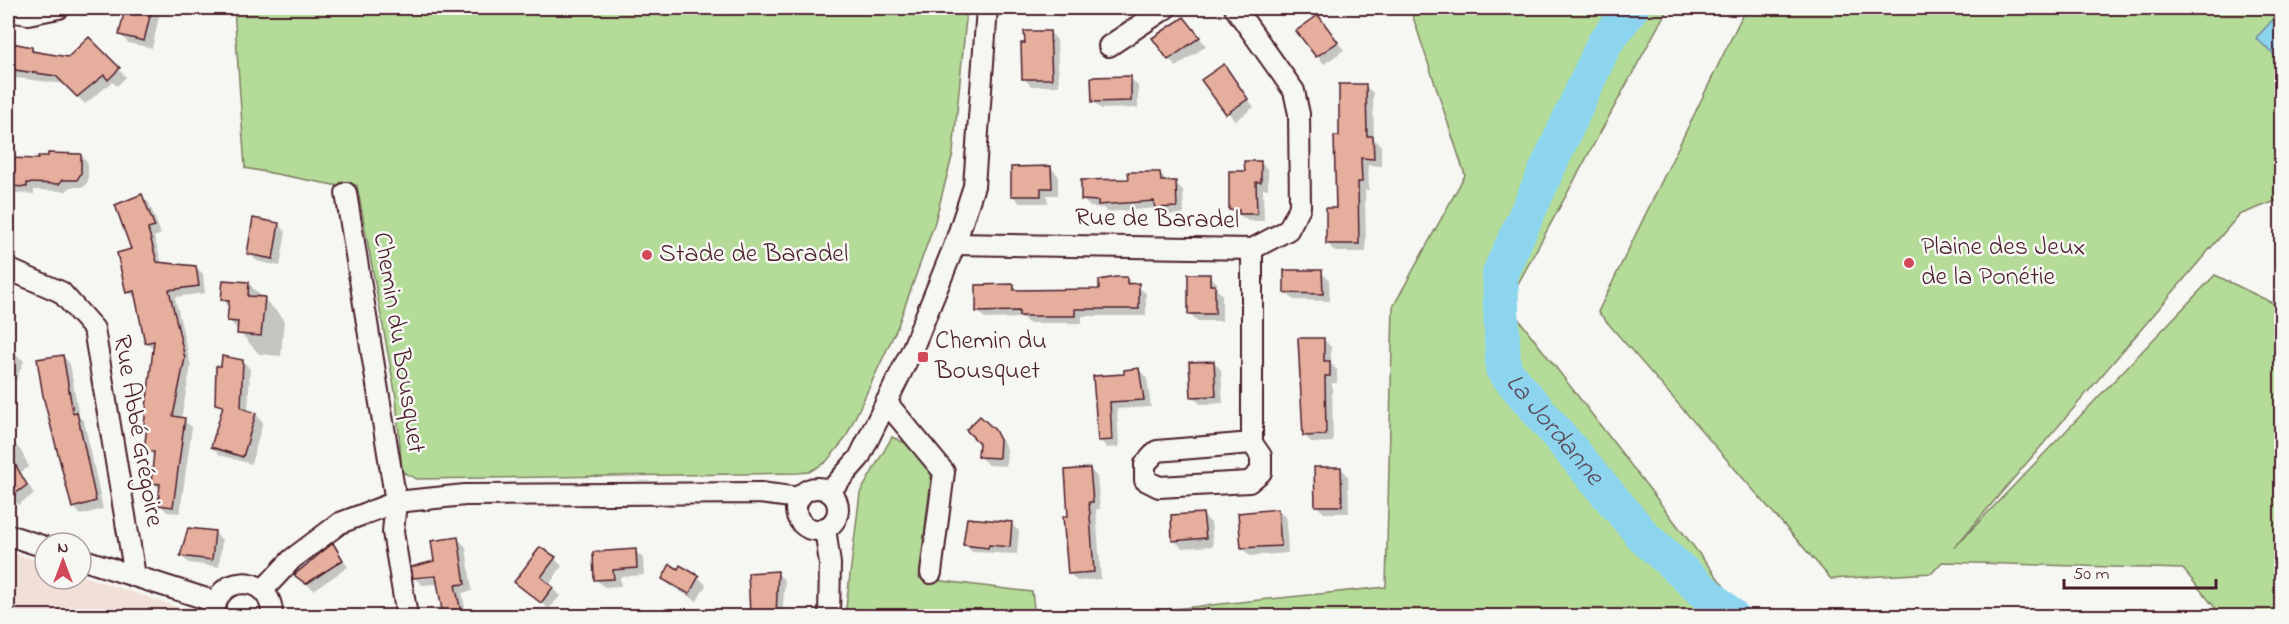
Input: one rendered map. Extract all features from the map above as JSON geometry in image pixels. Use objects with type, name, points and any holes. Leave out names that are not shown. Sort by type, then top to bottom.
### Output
[{"type":"street","points":[[8,11],[28,15],[59,8]]},
{"type":"street","points":[[829,492],[859,458],[912,350],[955,244],[974,186],[987,8]]},
{"type":"street","points":[[1109,46],[1166,8]]},
{"type":"street","name":"Rue de Baradel","points":[[955,244],[1252,249],[1288,230],[1300,207],[1299,114],[1294,91],[1235,8]]},
{"type":"street","name":"Chemin du Bousquet","points":[[346,193],[396,502],[393,532],[407,616]]},
{"type":"street","points":[[1252,249],[1252,443],[1261,456],[1261,472],[1249,482],[1159,487],[1145,480],[1145,464],[1157,451],[1252,443]]},
{"type":"street","name":"Rue Abbé Grégoire","points":[[8,269],[61,291],[94,329],[135,576]]},
{"type":"street","points":[[886,402],[944,472],[931,573]]},
{"type":"street","points":[[812,488],[829,492],[837,504],[838,512],[835,519],[825,528],[817,530],[803,525],[796,513],[799,498],[812,488]]},
{"type":"street","points":[[263,590],[292,560],[340,523],[396,502],[477,495],[760,494],[799,498]]},
{"type":"street","points":[[825,528],[830,564],[829,616]]},
{"type":"street","points":[[8,535],[33,543]]},
{"type":"street","points":[[93,563],[135,576],[215,609],[221,593],[237,584],[246,583],[263,590],[270,601],[272,616]]},
{"type":"shaded area","points":[[8,551],[33,559],[33,591],[93,591],[93,579],[180,608],[188,616],[8,616]]},
{"type":"green space","name":"Stade de Baradel","points":[[234,8],[967,8],[953,153],[934,225],[897,328],[845,439],[826,462],[809,472],[798,473],[417,479],[402,472],[396,397],[357,185],[344,187],[245,168]]},
{"type":"green space","points":[[1413,8],[1668,8],[1507,304],[1747,616],[1105,616],[1386,587],[1393,307],[1465,175],[1412,14]]},
{"type":"green space","name":"Plaine des Jeux de la Ponétie","points":[[1746,8],[2281,8],[2281,199],[2239,215],[1954,548],[2215,275],[2281,307],[2281,616],[2222,616],[2183,569],[1942,562],[1932,573],[1831,579],[1598,312]]},
{"type":"green space","points":[[892,437],[916,448],[932,470],[919,578],[1032,592],[1035,616],[845,616],[860,493]]},
{"type":"water","points":[[2281,11],[2281,61],[2256,38]]},
{"type":"building","points":[[125,8],[152,8],[144,41],[119,35]]},
{"type":"building","points":[[1318,15],[1338,42],[1316,57],[1296,31]]},
{"type":"building","points":[[1184,17],[1200,37],[1168,60],[1152,38]]},
{"type":"building","points":[[1024,31],[1050,31],[1052,79],[1022,79],[1021,43],[1025,43]]},
{"type":"building","points":[[89,37],[120,68],[108,80],[104,75],[77,97],[56,76],[8,69],[12,43],[32,47],[32,51],[68,57]]},
{"type":"building","points":[[1224,64],[1248,99],[1226,114],[1201,80]]},
{"type":"building","points":[[1131,76],[1131,101],[1092,102],[1091,77]]},
{"type":"building","points":[[1339,84],[1366,84],[1367,136],[1373,136],[1374,159],[1361,158],[1362,182],[1358,182],[1359,244],[1326,244],[1326,208],[1336,208],[1334,136],[1339,136]]},
{"type":"building","points":[[48,153],[81,154],[81,173],[77,180],[62,180],[59,184],[27,183],[27,187],[8,186],[8,158],[39,159],[38,156],[48,156]]},
{"type":"building","points":[[1244,161],[1261,161],[1261,182],[1256,182],[1257,214],[1239,214],[1239,210],[1229,210],[1229,171],[1245,171]]},
{"type":"building","points":[[1051,166],[1052,188],[1041,188],[1041,196],[1011,196],[1011,167]]},
{"type":"building","points":[[1128,172],[1160,172],[1161,181],[1176,181],[1177,207],[1155,208],[1154,201],[1098,205],[1098,201],[1081,200],[1081,180],[1129,179]]},
{"type":"building","points":[[142,194],[155,227],[148,229],[157,262],[196,266],[199,286],[169,290],[185,358],[173,416],[185,418],[173,507],[158,505],[160,484],[151,483],[154,452],[144,450],[147,426],[144,425],[154,341],[145,343],[134,291],[126,293],[117,253],[131,249],[115,205]]},
{"type":"building","points":[[253,218],[279,223],[273,259],[247,254]]},
{"type":"building","points":[[1284,270],[1322,270],[1323,294],[1284,293]]},
{"type":"building","points":[[1188,274],[1210,274],[1210,285],[1215,285],[1215,314],[1188,314]]},
{"type":"building","points":[[1127,277],[1127,284],[1139,283],[1139,309],[1075,309],[1075,316],[1019,316],[1019,311],[976,312],[976,285],[1014,284],[1014,290],[1099,289],[1099,280]]},
{"type":"building","points":[[223,280],[249,282],[248,296],[265,297],[261,336],[237,334],[238,322],[227,321],[229,301],[221,300]]},
{"type":"building","points":[[1298,338],[1324,338],[1324,361],[1330,361],[1330,376],[1325,376],[1326,435],[1303,436]]},
{"type":"building","points":[[63,355],[73,413],[77,412],[96,501],[72,508],[43,396],[37,359]]},
{"type":"building","points":[[222,356],[243,360],[241,408],[256,413],[243,457],[211,447],[223,406],[215,404],[216,366],[221,366]]},
{"type":"building","points":[[1214,361],[1216,396],[1191,397],[1189,362]]},
{"type":"building","points":[[1139,368],[1144,400],[1110,402],[1112,440],[1098,441],[1093,376],[1124,374],[1124,370]]},
{"type":"building","points":[[980,416],[995,430],[1000,440],[999,458],[978,457],[979,443],[966,430]]},
{"type":"building","points":[[8,452],[27,485],[8,499]]},
{"type":"building","points":[[1314,467],[1341,467],[1342,506],[1315,506]]},
{"type":"building","points":[[1090,468],[1093,502],[1089,502],[1094,572],[1068,574],[1063,516],[1068,516],[1065,470]]},
{"type":"building","points":[[1278,509],[1281,546],[1241,548],[1238,513]]},
{"type":"building","points":[[1203,513],[1206,538],[1172,541],[1171,515]]},
{"type":"building","points":[[967,518],[1012,522],[1010,547],[989,545],[988,548],[963,545]]},
{"type":"building","points":[[188,528],[215,531],[212,560],[180,556]]},
{"type":"building","points":[[458,537],[465,584],[455,585],[462,616],[443,616],[436,576],[413,578],[411,567],[434,561],[431,541]]},
{"type":"building","points":[[333,543],[343,560],[306,584],[294,575]]},
{"type":"building","points":[[540,547],[556,557],[541,577],[553,587],[541,603],[514,582]]},
{"type":"building","points":[[636,549],[637,568],[613,570],[614,579],[594,580],[593,552]]},
{"type":"building","points":[[670,564],[678,569],[680,565],[699,576],[689,594],[662,579]]},
{"type":"building","points":[[778,571],[776,616],[753,616],[750,614],[748,573]]},
{"type":"waterway","name":"La Jordanne","points":[[1631,8],[1604,44],[1500,273],[1503,369],[1645,538],[1731,616]]},
{"type":"place","name":"Stade de Baradel","points":[[647,255]]},
{"type":"place","name":"Plaine des Jeux de la Ponétie","points":[[1909,263]]},
{"type":"place","name":"Chemin du Bousquet","points":[[923,357]]}]
